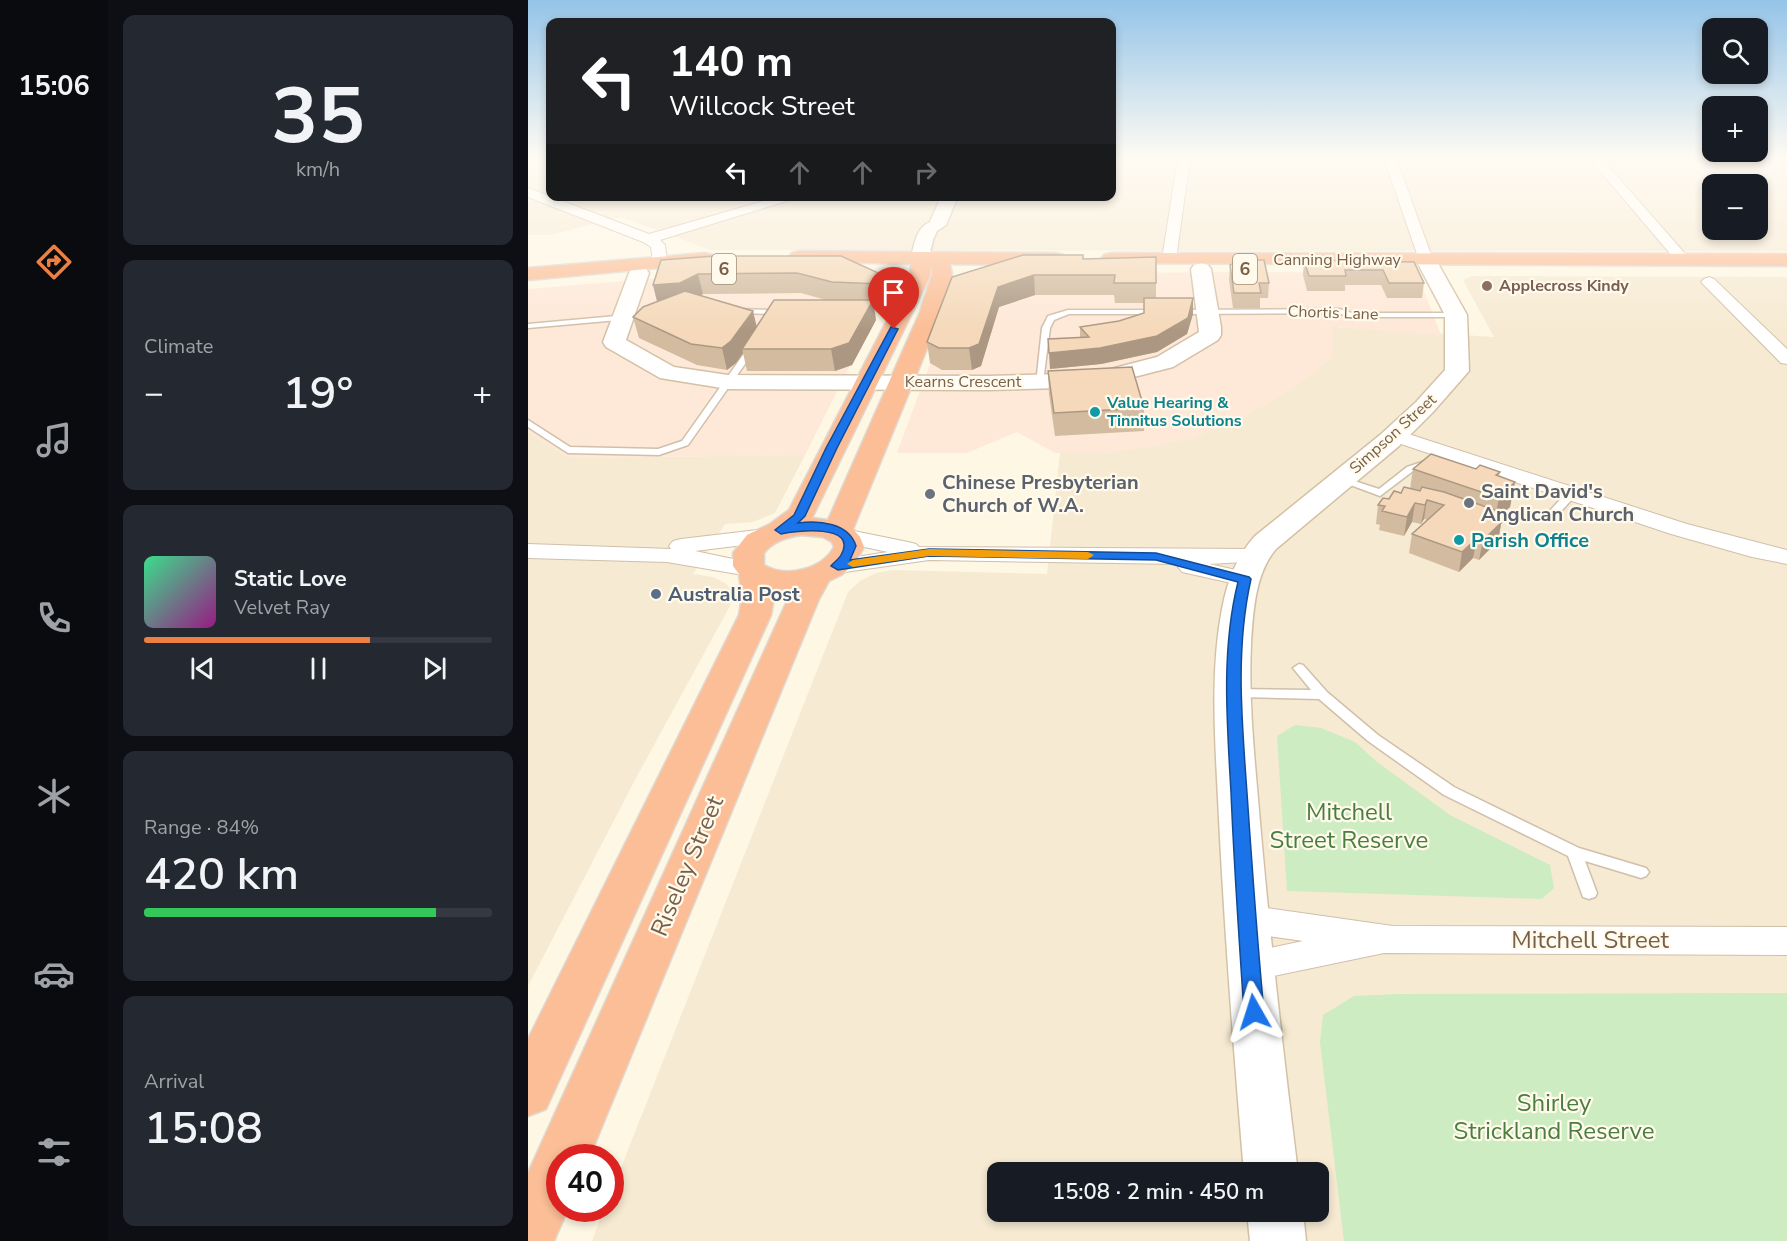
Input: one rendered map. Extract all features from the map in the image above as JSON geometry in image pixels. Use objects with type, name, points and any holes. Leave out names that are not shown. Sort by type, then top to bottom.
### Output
[{"type":"highway","name":"Canning Highway","points":[[1787,260],[1683,260],[1430,265],[1201,269],[1093,264],[1169,259],[1430,265],[1787,270]]},
{"type":"highway","points":[[933,267],[784,263],[876,268],[933,267],[1070,264],[1017,269],[933,267]]},
{"type":"highway","name":"6","points":[[528,274],[726,264]]},
{"type":"highway","name":"Riseley Street","points":[[528,1092],[755,615],[758,597],[752,571],[746,562],[748,552],[799,516],[913,290],[933,267]]},
{"type":"highway","name":"Riseley Street","points":[[568,1144],[798,610],[827,571],[847,556],[850,546],[841,533],[900,382],[931,312],[933,267]]},
{"type":"highway","name":"6","points":[[528,284],[650,268]]},
{"type":"highway","points":[[876,268],[893,276],[913,290]]},
{"type":"highway","points":[[774,533],[802,526],[821,526],[841,533]]},
{"type":"highway","points":[[752,571],[770,580],[795,581],[827,571]]},
{"type":"highway","points":[[528,1236],[546,1195]]},
{"type":"street","points":[[590,216],[648,238],[658,245],[650,268]]},
{"type":"street","points":[[648,238],[726,216]]},
{"type":"street","name":"Riseley Street","points":[[933,267],[939,250],[941,228],[936,225],[940,216]]},
{"type":"street","points":[[1169,259],[1175,216]]},
{"type":"street","name":"Simpson Street","points":[[1250,568],[1342,480],[1396,436],[1439,393],[1457,371],[1456,315],[1430,265],[1412,216]]},
{"type":"street","points":[[1645,216],[1683,260]]},
{"type":"street","name":"Kearns Crescent","points":[[650,268],[614,342],[668,373],[728,382],[1095,380],[1165,362],[1210,335],[1210,312],[1205,305],[1201,269]]},
{"type":"street","points":[[1709,282],[1787,359]]},
{"type":"street","points":[[1396,436],[1691,532],[1760,552],[1787,557]]},
{"type":"street","points":[[630,552],[774,533]]},
{"type":"street","points":[[841,533],[929,553]]},
{"type":"street","points":[[528,551],[630,552],[716,561],[752,571]]},
{"type":"street","points":[[827,571],[929,553],[1156,556],[1250,568],[1238,608],[1233,693],[1246,918],[1270,1162]]},
{"type":"street","name":"Mitchell Street","points":[[1246,918],[1393,940],[1787,941]]},
{"type":"street","name":"Mitchell Street","points":[[1250,966],[1393,940]]},
{"type":"street","points":[[1276,1222],[1278,1241]]},
{"type":"lane","points":[[723,311],[778,312],[772,320]]},
{"type":"lane","name":"Chortis Lane","points":[[1040,382],[1046,328],[1051,318],[1068,312],[1339,311],[1351,315],[1456,315]]},
{"type":"lane","points":[[528,326],[628,316]]},
{"type":"lane","points":[[528,423],[568,450],[659,452],[685,443],[759,338]]},
{"type":"lane","points":[[1342,480],[1380,493],[1410,469],[1435,460],[1445,452]]},
{"type":"lane","points":[[1549,518],[1572,493]]},
{"type":"lane","points":[[1299,668],[1322,695],[1373,738],[1449,791],[1574,852],[1641,873]]},
{"type":"lane","points":[[1233,693],[1322,695]]},
{"type":"lane","points":[[1574,852],[1589,892]]},
{"type":"shaded area","points":[[528,216],[1702,216],[1702,240],[1768,240],[1768,216],[1787,216],[1787,251],[711,250],[621,217],[550,235],[528,235]]},
{"type":"shaded area","points":[[1417,273],[1441,335],[1333,327],[1333,357],[1295,387],[1246,415],[1195,437],[1155,446],[1103,453],[1055,453],[1017,432],[967,453],[897,453],[955,297],[1025,274]]},
{"type":"shaded area","points":[[689,276],[882,294],[878,310],[805,455],[569,458],[528,432],[528,289]]},
{"type":"shaded area","points":[[1472,276],[1787,277],[1787,1241],[592,1241],[599,1222],[624,1222],[624,1160],[848,592],[860,581],[876,573],[892,570],[1047,574],[1060,453],[1103,453],[1155,446],[1195,437],[1246,415],[1295,387],[1333,327],[1494,337],[1463,280]]},
{"type":"shaded area","points":[[528,432],[569,458],[805,455],[775,513],[753,522],[725,524],[693,574],[713,577],[725,583],[734,592],[731,604],[636,778],[528,986]]},
{"type":"green space","name":"Mitchell Street Reserve","points":[[1295,725],[1321,728],[1355,742],[1377,762],[1450,815],[1550,865],[1554,888],[1542,899],[1287,891],[1277,736]]},
{"type":"green space","name":"Shirley Strickland Reserve","points":[[1787,993],[1787,1241],[1344,1241],[1320,1042],[1323,1015],[1354,996]]},
{"type":"building","points":[[1023,255],[1083,255],[1083,259],[1156,257],[1156,283],[1114,283],[1115,275],[1034,275],[998,287],[979,344],[969,348],[939,348],[927,342],[952,277]]},
{"type":"building","points":[[715,256],[841,256],[885,276],[881,284],[832,282],[797,273],[698,274],[680,283],[653,285],[661,260]]},
{"type":"building","points":[[1242,260],[1264,260],[1269,283],[1259,283],[1261,293],[1234,293],[1230,265]]},
{"type":"building","points":[[1304,260],[1414,262],[1424,283],[1389,283],[1383,270],[1345,270],[1346,276],[1309,276]]},
{"type":"building","points":[[685,291],[753,311],[731,341],[722,348],[691,344],[633,317],[643,307]]},
{"type":"building","points":[[1144,298],[1193,298],[1188,318],[1157,336],[1100,348],[1049,353],[1048,339],[1089,337],[1080,327],[1119,321],[1144,313]]},
{"type":"building","points":[[774,300],[873,300],[849,343],[831,349],[742,349]]},
{"type":"building","points":[[1132,367],[1144,408],[1054,413],[1048,371]]},
{"type":"building","points":[[1431,454],[1476,469],[1480,465],[1500,472],[1496,475],[1515,482],[1499,498],[1413,469]]},
{"type":"building","points":[[1404,487],[1420,491],[1422,487],[1444,492],[1503,513],[1496,520],[1502,522],[1483,540],[1477,538],[1462,552],[1412,534],[1444,505],[1427,500],[1425,505],[1415,503],[1407,517],[1382,511],[1385,506],[1378,505],[1383,498],[1389,499],[1394,491],[1401,493]]},
{"type":"slow traffic","points":[[853,564],[929,553],[1088,555]]},
{"type":"place","name":"Applecross Kindy","points":[[1487,286]]},
{"type":"place","name":"Value Hearing & Tinnitus Solutions","points":[[1095,412]]},
{"type":"place","name":"Chinese Presbyterian Church of W.A.","points":[[930,494]]},
{"type":"place","name":"Saint David's Anglican Church","points":[[1469,503]]},
{"type":"place","name":"Parish Office","points":[[1459,540]]},
{"type":"place","name":"Australia Post","points":[[656,594]]},
{"type":"route","points":[[894,329],[799,516],[781,530],[802,526],[821,526],[838,531],[848,539],[850,546],[847,556],[838,566],[929,553],[1156,556],[1216,574],[1245,579],[1238,608],[1233,693],[1246,918],[1254,1012]]}]
